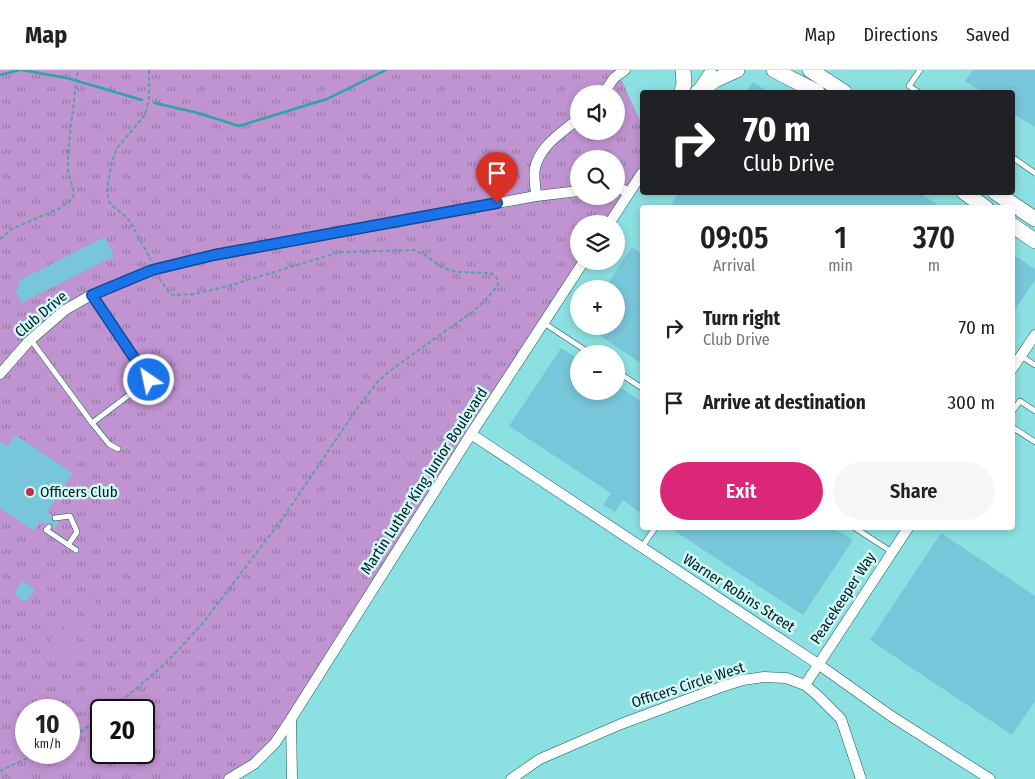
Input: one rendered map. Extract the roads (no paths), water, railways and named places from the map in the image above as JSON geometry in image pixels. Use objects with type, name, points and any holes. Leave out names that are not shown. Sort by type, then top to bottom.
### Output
[{"type":"street","points":[[609,85],[614,78],[625,70]]},
{"type":"street","points":[[682,90],[683,70]]},
{"type":"street","points":[[698,90],[711,70]]},
{"type":"street","points":[[700,90],[737,70]]},
{"type":"street","points":[[774,70],[812,90]]},
{"type":"street","points":[[810,70],[841,90]]},
{"type":"street","points":[[536,196],[535,169],[541,151],[570,125]]},
{"type":"street","points":[[615,215],[640,176]]},
{"type":"street","points":[[625,191],[629,193]]},
{"type":"street","name":"Club Drive","points":[[0,374],[31,340],[64,310],[92,295],[155,270],[214,255],[536,196],[570,192]]},
{"type":"street","points":[[968,195],[982,205]]},
{"type":"street","points":[[999,195],[1014,205]]},
{"type":"street","points":[[1015,206],[1035,219]]},
{"type":"street","points":[[1015,227],[1035,240]]},
{"type":"street","name":"Martin Luther King Junior Boulevard","points":[[291,719],[471,434],[578,270]]},
{"type":"street","points":[[1015,365],[1035,335]]},
{"type":"street","name":"Warner Robins Street","points":[[471,434],[818,664],[891,716],[990,779]]},
{"type":"street","name":"Peacekeeper Way","points":[[805,686],[907,530]]},
{"type":"street","name":"Officers Circle West","points":[[511,779],[540,759],[621,724],[721,687],[743,680],[764,677],[786,678],[805,686],[818,695],[841,719],[860,779]]},
{"type":"street","points":[[229,779],[254,764],[274,743],[291,719]]},
{"type":"street","points":[[291,719],[292,779]]},
{"type":"lane","points":[[915,90],[909,86],[920,70]]},
{"type":"lane","points":[[1015,159],[1035,173]]},
{"type":"lane","points":[[92,295],[149,380],[92,423]]},
{"type":"lane","points":[[544,323],[577,345]]},
{"type":"lane","points":[[31,340],[92,423],[110,444],[118,450]]},
{"type":"lane","points":[[1021,356],[1035,365]]},
{"type":"lane","points":[[625,376],[640,387]]},
{"type":"lane","points":[[1015,409],[1020,402],[1035,412]]},
{"type":"lane","points":[[1015,428],[1035,442]]},
{"type":"lane","points":[[55,518],[70,516],[76,532],[68,545]]},
{"type":"lane","points":[[49,527],[46,530],[76,550]]},
{"type":"lane","points":[[642,547],[654,530]]},
{"type":"lane","points":[[858,530],[892,552]]},
{"type":"waterway","points":[[0,75],[19,70]]},
{"type":"waterway","points":[[22,70],[67,78],[142,100]]},
{"type":"waterway","points":[[155,103],[198,113],[239,126],[327,99],[386,70]]},
{"type":"place","name":"Officers Club","points":[[30,492]]}]
